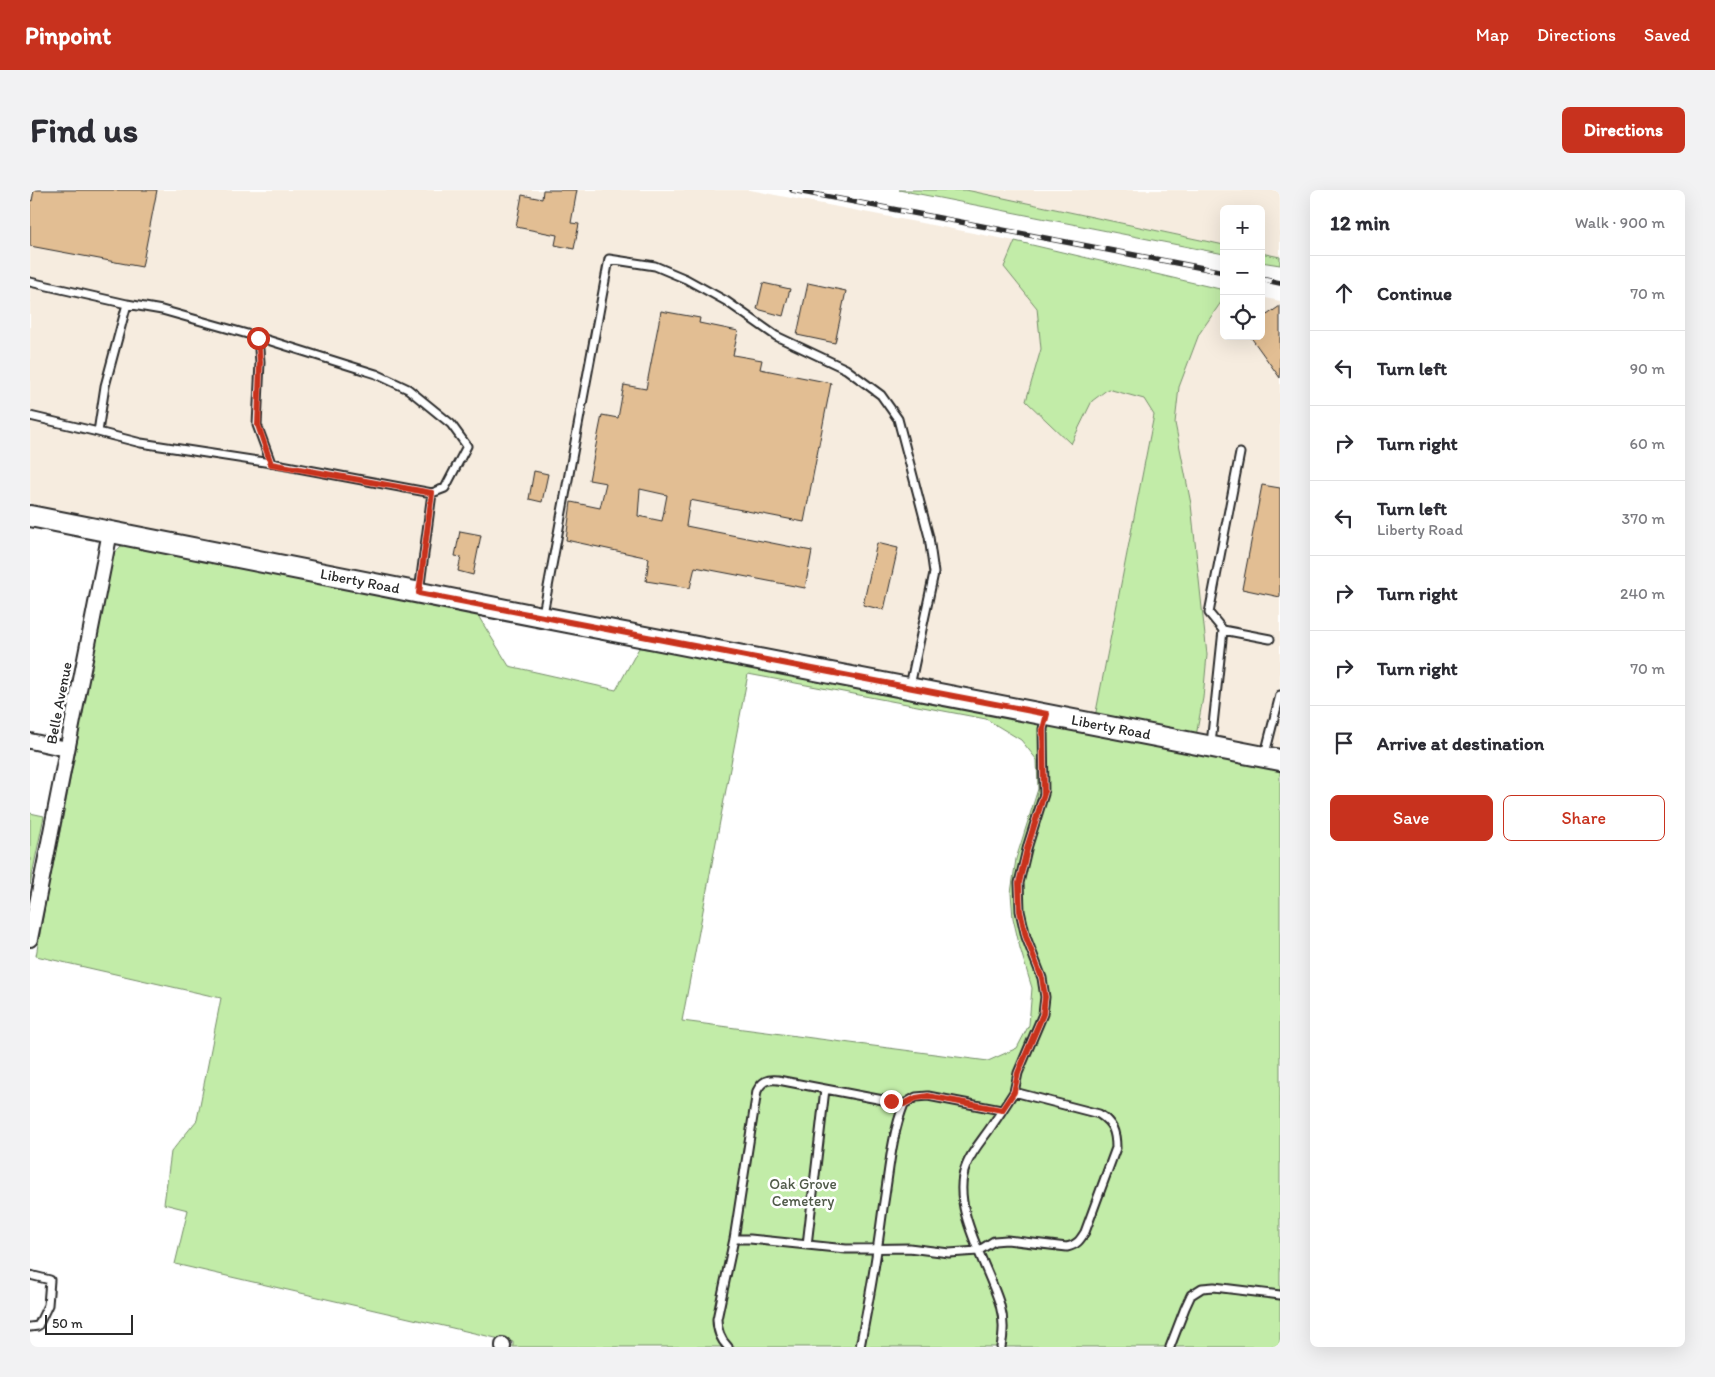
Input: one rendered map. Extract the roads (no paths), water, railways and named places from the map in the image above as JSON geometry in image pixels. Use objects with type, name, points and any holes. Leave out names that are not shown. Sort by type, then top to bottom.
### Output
[{"type":"street","name":"Liberty Road","points":[[30,516],[1272,759]]},
{"type":"street","name":"Belle Avenue","points":[[30,940],[110,532]]},
{"type":"street","points":[[30,741],[67,749]]},
{"type":"lane","points":[[542,617],[609,259],[655,266],[686,279],[726,301],[776,336],[846,369],[881,395],[898,420],[929,537],[934,573],[909,688]]},
{"type":"lane","points":[[30,282],[162,310],[376,374],[408,389],[451,424],[467,446],[445,488],[432,493],[141,443],[30,416]]},
{"type":"lane","points":[[98,432],[105,386],[127,304]]},
{"type":"lane","points":[[258,338],[260,362],[258,425],[271,464]]},
{"type":"lane","points":[[1240,453],[1209,613],[1223,630],[1270,639]]},
{"type":"lane","points":[[419,593],[432,493]]},
{"type":"lane","points":[[1211,747],[1223,630]]},
{"type":"lane","points":[[1272,759],[1280,695]]},
{"type":"lane","points":[[1001,1347],[1003,1321],[1000,1306],[978,1251],[963,1197],[962,1183],[965,1168],[972,1153],[1014,1092],[1018,1073],[1043,1014],[1045,997],[1042,978],[1026,937],[1020,911],[1019,883],[1028,845],[1044,794],[1043,729],[1047,714]]},
{"type":"lane","points":[[728,1347],[717,1329],[717,1319],[734,1239],[757,1091],[761,1083],[768,1079],[778,1080],[904,1104],[916,1098],[928,1096],[1002,1110]]},
{"type":"lane","points":[[807,1245],[825,1089]]},
{"type":"lane","points":[[734,1239],[846,1248],[909,1248],[949,1253],[978,1251],[994,1241],[1007,1240],[1067,1247],[1074,1246],[1080,1241],[1085,1232],[1116,1148],[1114,1127],[1099,1114],[1014,1092]]},
{"type":"lane","points":[[860,1347],[892,1149],[897,1123],[904,1104]]},
{"type":"lane","points":[[30,1275],[50,1280],[48,1305],[38,1326],[30,1327]]},
{"type":"lane","points":[[1170,1347],[1184,1308],[1192,1295],[1202,1288],[1214,1287],[1280,1295]]},
{"type":"railway","points":[[792,190],[1220,271]]},
{"type":"railway","points":[[1265,280],[1280,283]]},
{"type":"park label","name":"Oak Grove Cemetery","points":[[803,1192]]}]
